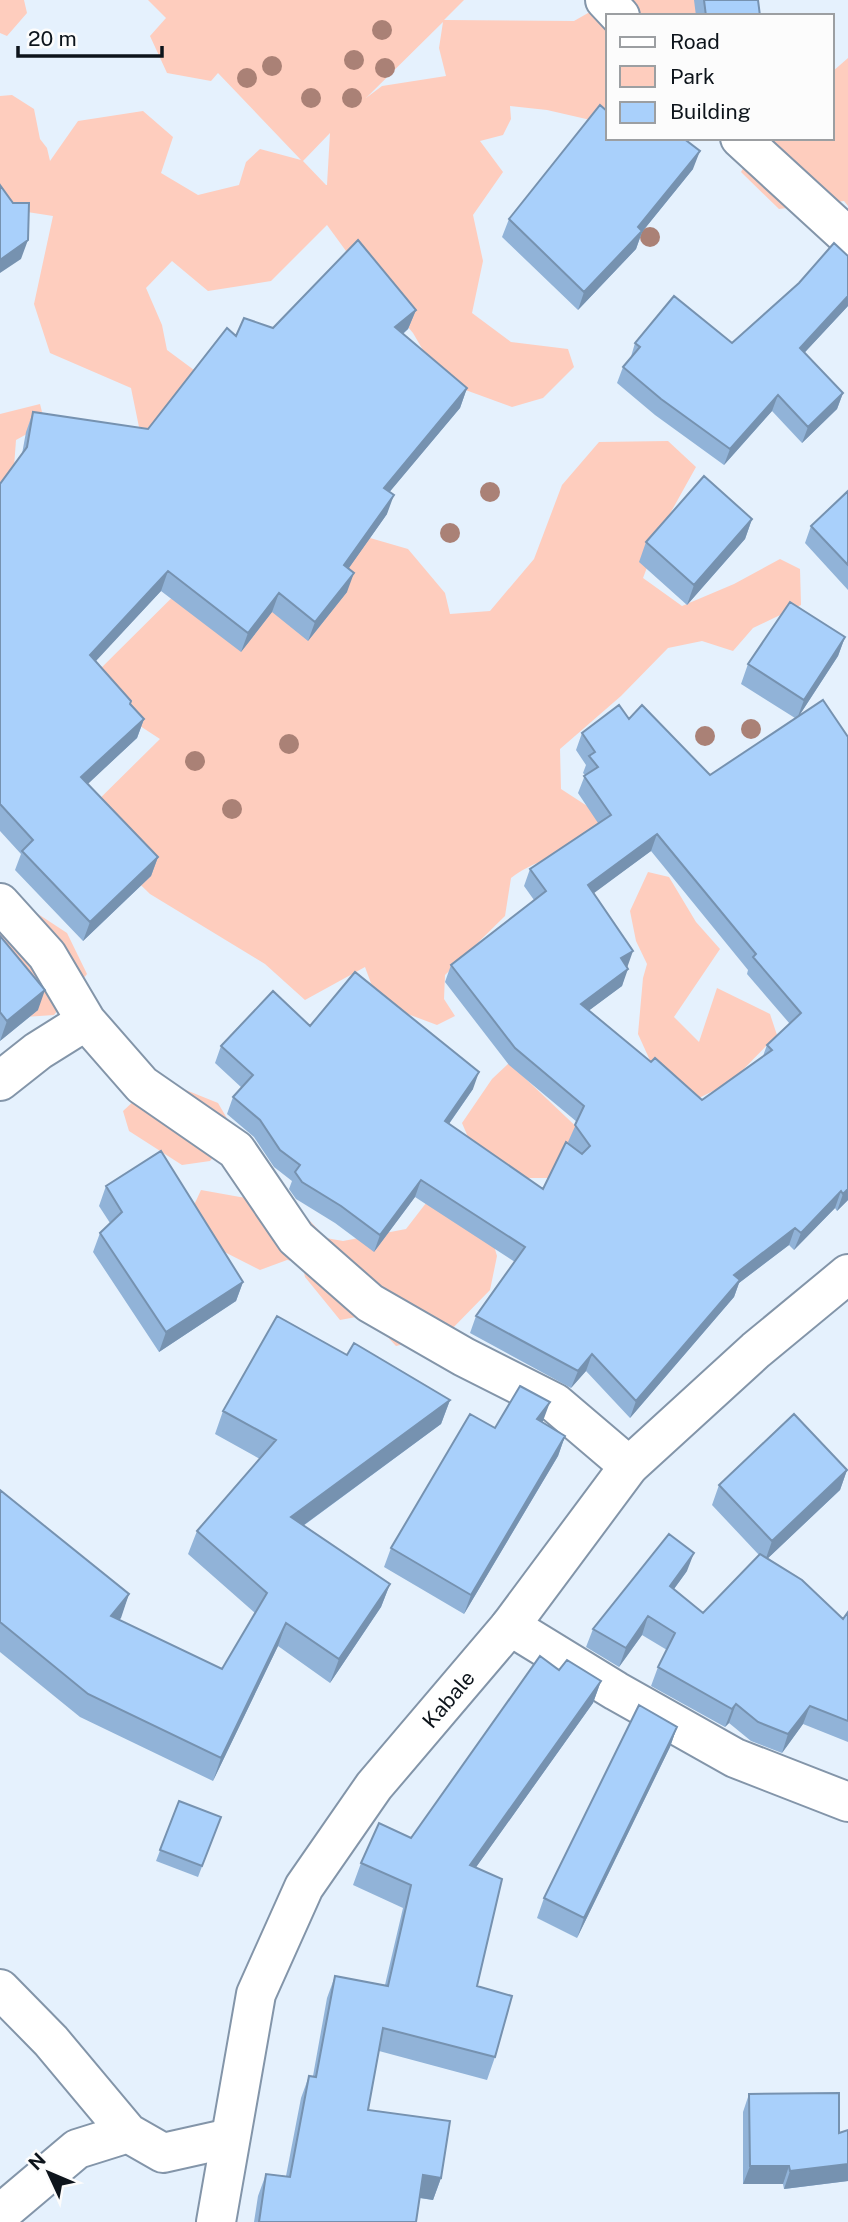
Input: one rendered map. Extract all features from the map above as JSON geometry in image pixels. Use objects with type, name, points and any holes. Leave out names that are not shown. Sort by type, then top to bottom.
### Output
[{"type":"street","points":[[605,0],[618,14]]},
{"type":"street","points":[[742,140],[848,237]]},
{"type":"street","points":[[0,903],[47,956],[86,1021],[142,1085],[236,1150],[296,1238],[370,1303],[464,1357],[555,1403],[629,1466]]},
{"type":"street","points":[[0,1081],[38,1051],[86,1021]]},
{"type":"street","name":"Kabale","points":[[216,2222],[256,1994],[304,1887],[374,1786],[510,1626],[629,1466],[756,1350],[848,1274]]},
{"type":"street","points":[[510,1626],[616,1691],[736,1758],[848,1802]]},
{"type":"street","points":[[0,1989],[51,2041],[128,2133],[163,2153],[230,2138]]},
{"type":"street","points":[[0,2214],[77,2149],[128,2133]]},
{"type":"green space","points":[[0,0],[24,0],[27,13],[7,36],[0,33]]},
{"type":"green space","points":[[148,0],[464,0],[444,20],[574,21],[611,0],[708,0],[723,14],[606,14],[606,124],[547,110],[510,106],[511,119],[503,135],[480,141],[503,172],[473,215],[483,261],[472,313],[511,342],[568,349],[574,367],[543,398],[512,407],[460,388],[427,357],[413,333],[327,225],[271,281],[208,291],[172,261],[146,288],[162,325],[167,350],[194,370],[226,376],[168,447],[139,427],[131,388],[50,353],[34,304],[53,216],[8,209],[0,194],[0,96],[12,95],[34,109],[40,139],[47,148],[50,161],[78,121],[143,111],[173,137],[161,173],[198,195],[239,185],[246,162],[260,149],[301,160],[218,73],[211,81],[167,73],[150,36],[166,18]],"holes":[[[443,22],[439,48],[446,76],[382,86],[366,98]],[[330,133],[327,185],[303,161]]]},
{"type":"green space","points":[[848,58],[848,206],[844,201],[779,209],[741,172],[759,140],[834,140],[834,70]]},
{"type":"green space","points":[[40,404],[45,424],[16,440],[14,467],[0,491],[0,414]]},
{"type":"green space","points":[[668,441],[696,467],[662,528],[643,578],[682,606],[734,584],[780,559],[800,569],[801,605],[753,628],[733,651],[702,641],[668,648],[621,696],[560,749],[561,789],[601,815],[607,836],[533,865],[511,878],[505,916],[445,975],[444,999],[455,1016],[437,1025],[397,1010],[375,994],[365,967],[305,1000],[265,964],[150,894],[76,822],[160,739],[114,709],[88,681],[248,522],[346,531],[408,549],[445,593],[450,614],[490,611],[534,559],[562,485],[599,442]]},
{"type":"green space","points":[[648,872],[669,877],[696,922],[720,949],[674,1017],[699,1042],[717,988],[770,1014],[777,1035],[731,1082],[697,1099],[653,1067],[638,1034],[643,978],[647,964],[636,941],[630,911]]},
{"type":"green space","points":[[35,912],[67,933],[87,974],[54,1015],[10,1018],[0,1010],[0,920]]},
{"type":"green space","points":[[509,1063],[585,1135],[548,1178],[528,1178],[474,1151],[462,1123],[492,1079]]},
{"type":"green space","points":[[176,1086],[218,1103],[235,1132],[210,1161],[182,1165],[129,1131],[123,1111],[136,1099]]},
{"type":"green space","points":[[201,1190],[282,1201],[311,1222],[326,1238],[343,1241],[406,1229],[433,1194],[494,1246],[497,1256],[490,1290],[447,1334],[396,1346],[367,1315],[340,1320],[305,1277],[302,1263],[287,1260],[260,1270],[193,1236],[188,1218]]},
{"type":"building","points":[[704,0],[758,0],[760,14],[706,14]]},
{"type":"building","points":[[600,105],[606,110],[606,140],[686,140],[700,151],[638,227],[642,231],[584,292],[509,219]]},
{"type":"building","points":[[0,185],[13,203],[29,203],[28,240],[0,260]]},
{"type":"building","points":[[358,240],[416,310],[395,327],[467,388],[384,488],[394,495],[344,565],[354,573],[315,622],[279,593],[248,633],[168,571],[90,655],[144,719],[81,777],[158,857],[90,922],[22,851],[33,840],[0,804],[0,484],[27,447],[33,412],[148,429],[227,328],[236,336],[244,318],[273,328]]},
{"type":"building","points":[[834,243],[848,256],[848,296],[800,348],[843,393],[808,427],[778,395],[730,449],[661,399],[623,367],[640,347],[635,343],[674,296],[732,343],[799,283]]},
{"type":"building","points":[[704,476],[752,519],[694,585],[646,542]]},
{"type":"building","points":[[848,491],[848,565],[811,526]]},
{"type":"building","points":[[790,602],[845,637],[804,700],[748,664]]},
{"type":"building","points":[[823,700],[848,737],[848,1189],[843,1194],[841,1191],[801,1233],[795,1228],[734,1275],[740,1280],[636,1401],[592,1354],[578,1371],[476,1316],[525,1247],[421,1180],[380,1235],[302,1182],[295,1172],[300,1165],[280,1150],[260,1120],[233,1097],[253,1075],[221,1046],[273,991],[310,1026],[355,972],[479,1072],[445,1121],[543,1189],[566,1142],[582,1154],[590,1146],[575,1125],[584,1106],[515,1048],[451,965],[546,891],[530,869],[611,815],[584,776],[598,767],[589,756],[595,752],[582,733],[619,705],[629,719],[642,705],[710,775]],"holes":[[[657,834],[756,954],[753,957],[801,1013],[767,1045],[772,1050],[702,1100],[655,1058],[651,1062],[581,1004],[628,969],[621,958],[633,951],[588,885]]]},
{"type":"building","points":[[0,936],[45,990],[7,1021],[0,1012]]},
{"type":"building","points":[[161,1151],[243,1282],[166,1332],[100,1233],[122,1212],[106,1186]]},
{"type":"building","points":[[277,1316],[347,1355],[354,1343],[450,1400],[291,1517],[390,1584],[339,1659],[286,1623],[221,1758],[88,1694],[0,1622],[0,1490],[129,1594],[111,1616],[222,1669],[267,1593],[197,1531],[276,1440],[223,1411]]},
{"type":"building","points":[[520,1386],[550,1402],[537,1419],[565,1436],[471,1595],[391,1548],[470,1414],[495,1428]]},
{"type":"building","points":[[794,1414],[847,1470],[772,1541],[719,1485]]},
{"type":"building","points":[[669,1534],[694,1553],[670,1586],[703,1613],[760,1554],[802,1580],[843,1619],[848,1612],[848,1721],[810,1706],[788,1734],[758,1722],[736,1704],[732,1709],[658,1667],[675,1633],[648,1616],[626,1648],[593,1629]]},
{"type":"building","points":[[540,1656],[559,1670],[567,1660],[601,1681],[470,1865],[502,1879],[477,1986],[512,1996],[495,2057],[383,2028],[368,2110],[450,2121],[441,2178],[423,2175],[416,2222],[259,2222],[266,2174],[290,2177],[309,2076],[316,2077],[335,1976],[388,1986],[411,1885],[361,1863],[379,1823],[411,1838]]},
{"type":"building","points":[[639,1705],[677,1727],[584,1918],[544,1898]]},
{"type":"building","points":[[179,1801],[221,1817],[202,1866],[160,1850]]},
{"type":"building","points":[[839,2093],[839,2133],[848,2130],[848,2164],[790,2171],[789,2166],[750,2166],[749,2094]]}]
